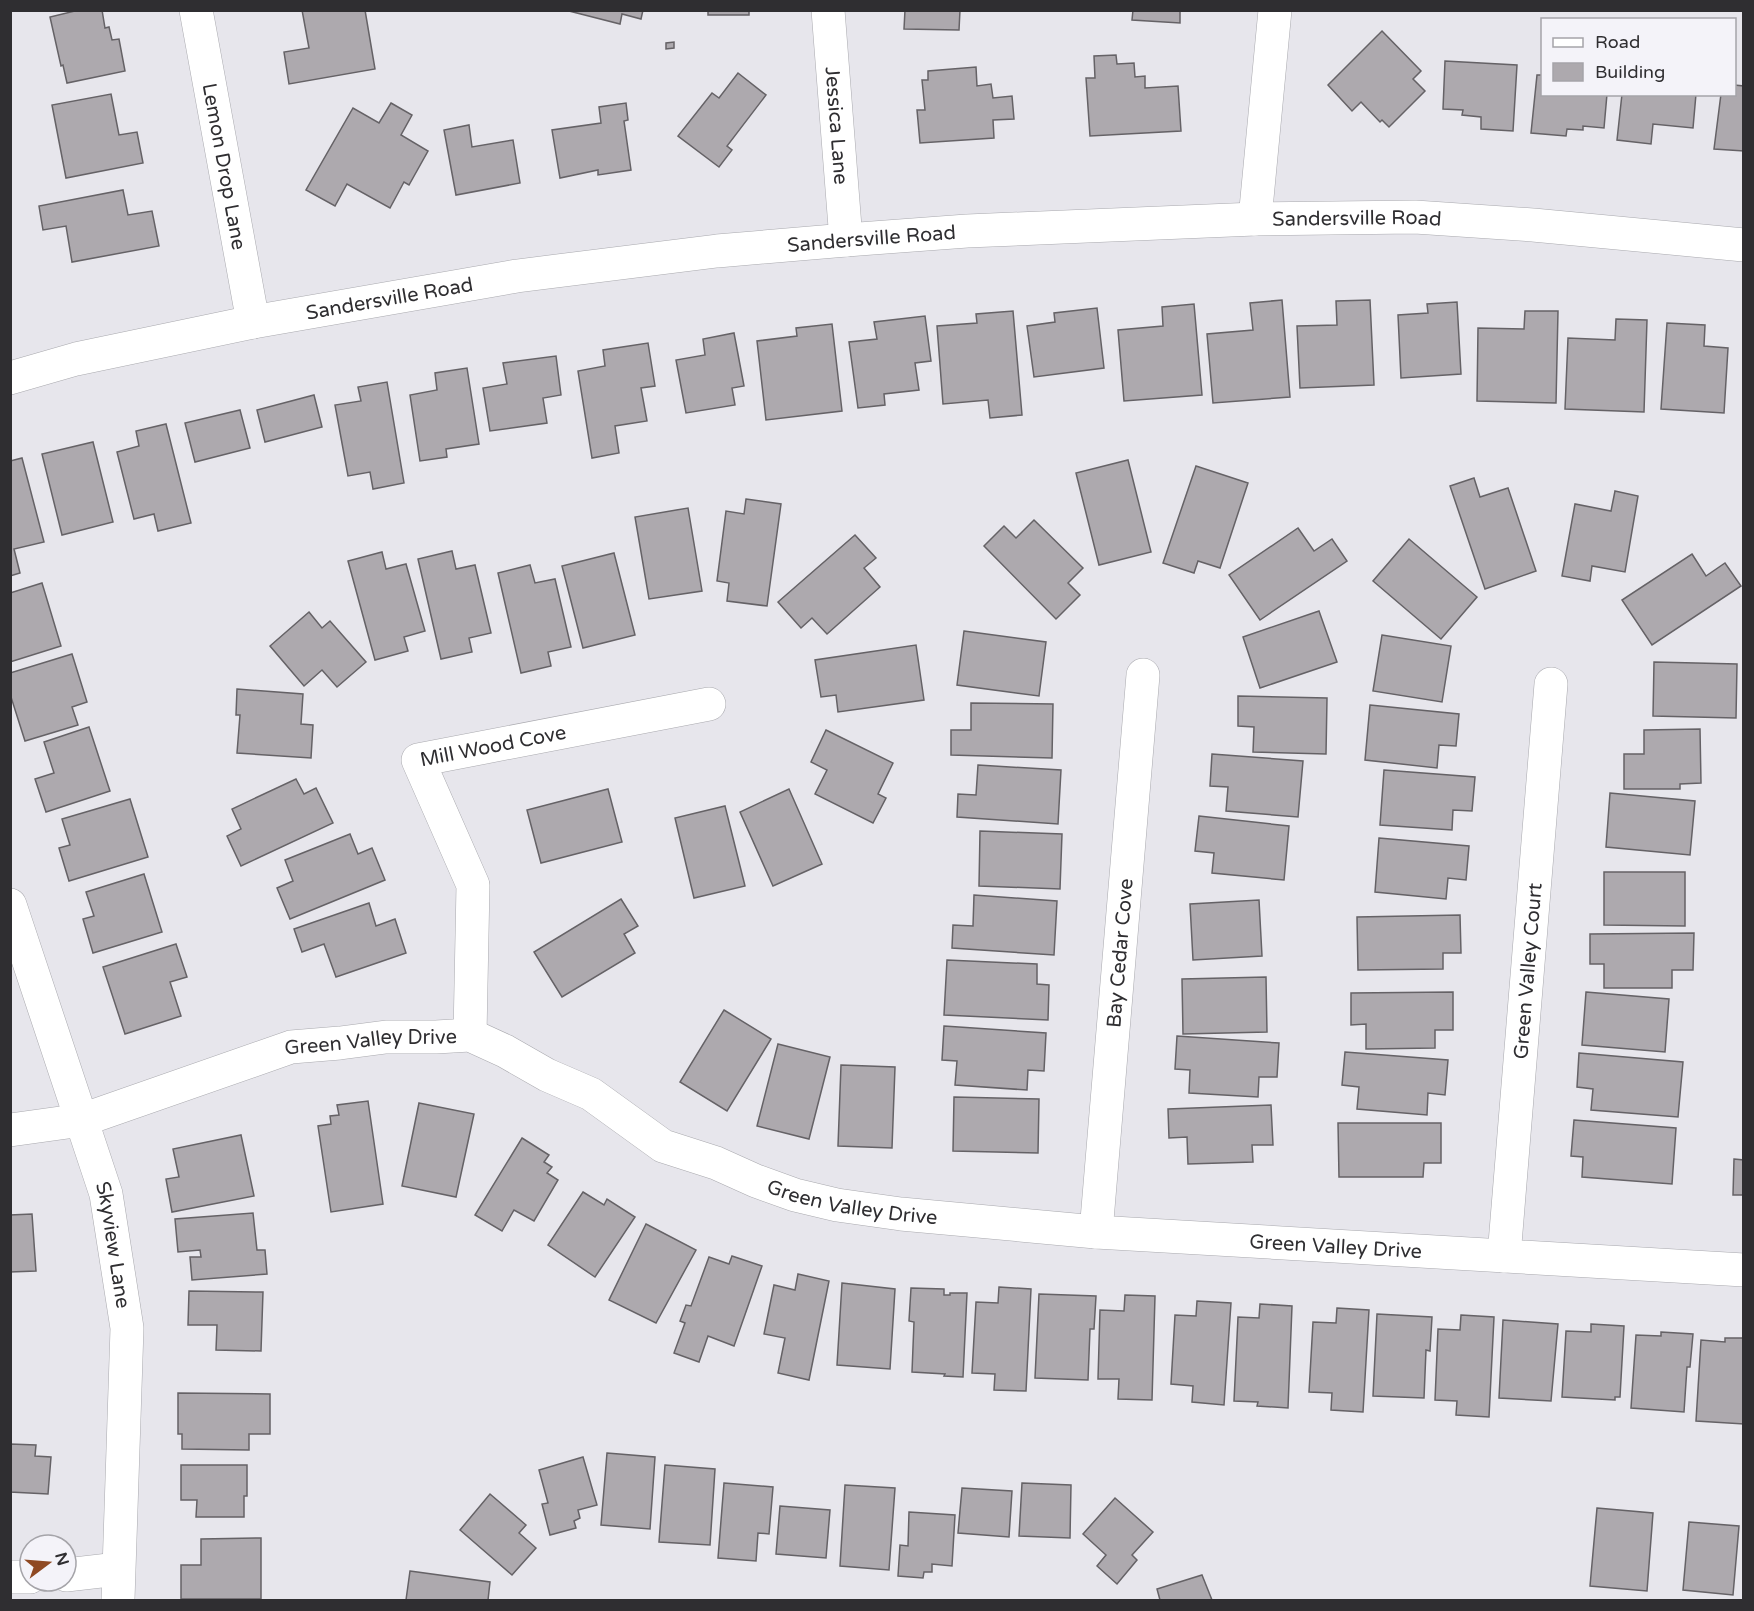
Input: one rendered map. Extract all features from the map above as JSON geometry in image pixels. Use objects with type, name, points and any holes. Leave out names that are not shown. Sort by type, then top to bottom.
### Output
[{"type":"street","name":"Lemon Drop Lane","points":[[196,10],[253,322]]},
{"type":"street","name":"Jessica Lane","points":[[828,10],[846,240]]},
{"type":"street","points":[[1255,219],[1275,10]]},
{"type":"street","name":"Sandersville Road","points":[[10,378],[76,358],[253,322],[517,276],[717,251],[846,240],[967,231],[1255,219],[1415,217],[1533,225],[1743,245]]},
{"type":"street","name":"Bay Cedar Cove","points":[[1096,1232],[1143,675]]},
{"type":"street","name":"Green Valley Court","points":[[1504,1256],[1551,684]]},
{"type":"street","name":"Mill Wood Cove","points":[[470,1035],[473,885],[418,760],[709,704]]},
{"type":"street","name":"Skyview Lane","points":[[10,904],[106,1194],[127,1328],[118,1585]]},
{"type":"street","name":"Green Valley Drive","points":[[10,1130],[82,1120],[291,1047],[386,1037],[470,1035],[547,1075],[591,1094],[663,1146],[716,1163],[795,1195],[837,1206],[1096,1232],[1743,1270]]},
{"type":"street","points":[[78,1577],[118,1585]]},
{"type":"building","points":[[79,10],[102,10],[105,28],[109,27],[112,40],[119,39],[125,71],[67,83],[50,17]]},
{"type":"building","points":[[302,10],[365,10],[375,69],[289,84],[284,52],[309,48]]},
{"type":"building","points":[[643,10],[641,19],[622,14],[620,24],[569,11]]},
{"type":"building","points":[[708,10],[749,10],[749,15],[708,15]]},
{"type":"building","points":[[905,10],[960,10],[959,30],[904,29]]},
{"type":"building","points":[[1133,10],[1180,10],[1180,23],[1132,20]]},
{"type":"building","points":[[1382,31],[1421,71],[1413,79],[1425,91],[1389,127],[1382,120],[1380,122],[1361,102],[1352,111],[1328,85]]},
{"type":"building","points":[[674,42],[674,48],[666,49],[666,43]]},
{"type":"building","points":[[1116,55],[1117,64],[1134,63],[1135,77],[1145,76],[1145,88],[1178,86],[1181,131],[1090,136],[1086,78],[1095,78],[1094,56]]},
{"type":"building","points":[[1445,61],[1517,65],[1513,131],[1481,129],[1481,117],[1462,115],[1463,110],[1443,109]]},
{"type":"building","points":[[976,67],[977,86],[991,84],[993,98],[1012,96],[1014,119],[993,120],[994,138],[920,143],[917,110],[925,110],[922,80],[928,80],[928,71]]},
{"type":"building","points":[[738,73],[766,95],[727,146],[732,150],[719,167],[678,136],[712,93],[719,98]]},
{"type":"building","points":[[1537,75],[1541,75],[1541,96],[1607,96],[1604,128],[1583,126],[1583,130],[1567,129],[1566,136],[1531,133]]},
{"type":"building","points":[[1736,85],[1744,86],[1744,151],[1714,149],[1721,96],[1736,96]]},
{"type":"building","points":[[111,94],[119,135],[137,132],[143,163],[66,178],[52,105]]},
{"type":"building","points":[[1622,96],[1696,96],[1693,128],[1653,124],[1651,144],[1617,140]]},
{"type":"building","points":[[391,103],[412,115],[401,135],[428,151],[409,185],[404,182],[390,208],[347,184],[335,206],[306,190],[353,108],[379,123]]},
{"type":"building","points":[[626,103],[628,120],[624,121],[631,170],[598,175],[598,170],[560,178],[552,130],[601,123],[599,107]]},
{"type":"building","points":[[469,125],[472,147],[513,140],[520,183],[456,195],[444,130]]},
{"type":"building","points":[[123,190],[128,215],[152,211],[159,246],[72,262],[66,226],[43,230],[39,206]]},
{"type":"building","points":[[1282,300],[1290,397],[1213,403],[1207,334],[1253,330],[1250,303]]},
{"type":"building","points":[[1370,300],[1374,385],[1300,388],[1297,326],[1337,325],[1336,301]]},
{"type":"building","points":[[1457,302],[1461,374],[1401,378],[1398,315],[1428,313],[1427,304]]},
{"type":"building","points":[[1194,304],[1202,395],[1124,401],[1118,330],[1163,326],[1162,307]]},
{"type":"building","points":[[1097,308],[1104,368],[1034,377],[1027,326],[1055,322],[1054,313]]},
{"type":"building","points":[[1013,311],[1022,415],[990,418],[988,400],[943,404],[937,326],[977,323],[976,314]]},
{"type":"building","points":[[1525,311],[1558,311],[1556,403],[1477,401],[1478,328],[1524,329]]},
{"type":"building","points":[[925,316],[931,361],[915,363],[919,390],[884,394],[885,405],[858,408],[849,342],[877,339],[874,322]]},
{"type":"building","points":[[1616,319],[1647,320],[1644,412],[1565,409],[1568,338],[1615,340]]},
{"type":"building","points":[[1667,323],[1705,325],[1704,346],[1728,348],[1724,413],[1661,409]]},
{"type":"building","points":[[832,324],[842,411],[766,420],[757,341],[797,336],[796,328]]},
{"type":"building","points":[[734,333],[744,386],[732,388],[735,405],[686,413],[676,360],[705,355],[703,339]]},
{"type":"building","points":[[648,343],[655,386],[641,388],[647,421],[615,426],[619,453],[592,458],[578,371],[605,366],[603,350]]},
{"type":"building","points":[[556,356],[561,395],[543,398],[547,423],[490,431],[483,388],[507,384],[503,363]]},
{"type":"building","points":[[467,368],[479,444],[446,449],[447,457],[420,461],[410,395],[437,390],[435,373]]},
{"type":"building","points":[[387,382],[404,483],[373,489],[370,472],[348,476],[335,405],[361,401],[358,387]]},
{"type":"building","points":[[314,395],[322,427],[265,442],[257,410]]},
{"type":"building","points":[[240,410],[250,448],[195,462],[185,423]]},
{"type":"building","points":[[166,424],[191,523],[158,531],[154,514],[134,519],[117,452],[139,446],[136,431]]},
{"type":"building","points":[[93,442],[113,522],[62,535],[42,454]]},
{"type":"building","points":[[22,458],[44,542],[14,549],[20,573],[10,576],[10,461]]},
{"type":"building","points":[[1128,460],[1151,552],[1099,565],[1076,473]]},
{"type":"building","points":[[1196,466],[1248,483],[1220,568],[1198,561],[1194,573],[1163,563]]},
{"type":"building","points":[[1474,478],[1480,497],[1508,488],[1536,571],[1485,589],[1450,486]]},
{"type":"building","points":[[1615,491],[1638,496],[1625,572],[1592,566],[1590,581],[1562,576],[1575,504],[1611,511]]},
{"type":"building","points":[[746,499],[781,504],[767,606],[727,601],[729,583],[717,581],[726,511],[744,514]]},
{"type":"building","points":[[688,508],[702,591],[649,599],[635,517]]},
{"type":"building","points":[[1034,520],[1083,568],[1068,583],[1080,595],[1056,619],[984,546],[1004,526],[1016,538]]},
{"type":"building","points":[[1298,528],[1314,551],[1332,539],[1347,561],[1260,620],[1229,575]]},
{"type":"building","points":[[855,535],[876,558],[864,568],[880,587],[827,634],[812,618],[801,628],[778,602]]},
{"type":"building","points":[[1409,539],[1477,597],[1441,639],[1373,581]]},
{"type":"building","points":[[452,551],[456,569],[475,565],[491,633],[469,638],[472,652],[441,659],[418,559]]},
{"type":"building","points":[[382,552],[386,569],[406,564],[425,631],[404,637],[408,651],[375,660],[348,561]]},
{"type":"building","points":[[614,553],[635,635],[583,648],[562,566]]},
{"type":"building","points":[[1692,554],[1706,576],[1725,563],[1741,586],[1652,645],[1622,600]]},
{"type":"building","points":[[530,565],[535,583],[555,579],[571,647],[548,652],[551,666],[521,673],[498,573]]},
{"type":"building","points":[[42,583],[61,646],[10,662],[10,593]]},
{"type":"building","points":[[1319,611],[1337,662],[1260,688],[1243,637]]},
{"type":"building","points":[[309,612],[322,628],[330,621],[366,662],[337,687],[322,670],[304,686],[270,646]]},
{"type":"building","points":[[964,631],[1046,642],[1039,696],[957,685]]},
{"type":"building","points":[[1382,635],[1451,646],[1442,702],[1373,691]]},
{"type":"building","points":[[916,645],[924,700],[838,712],[836,695],[821,697],[815,660]]},
{"type":"building","points":[[72,654],[87,702],[72,707],[78,725],[25,741],[10,694],[10,673]]},
{"type":"building","points":[[1654,662],[1737,664],[1736,718],[1653,716]]},
{"type":"building","points":[[237,689],[303,694],[301,724],[313,725],[311,758],[237,753],[240,715],[236,715]]},
{"type":"building","points":[[1238,696],[1327,698],[1326,754],[1253,752],[1254,727],[1238,726]]},
{"type":"building","points":[[971,703],[1053,704],[1052,758],[951,755],[951,730],[971,730]]},
{"type":"building","points":[[1370,705],[1459,714],[1456,746],[1439,745],[1437,768],[1365,760]]},
{"type":"building","points":[[89,727],[110,791],[46,812],[35,779],[54,773],[44,742]]},
{"type":"building","points":[[1700,729],[1701,783],[1680,784],[1680,789],[1624,789],[1624,754],[1644,754],[1644,730]]},
{"type":"building","points":[[826,730],[893,763],[878,794],[886,798],[873,823],[815,794],[827,770],[811,762]]},
{"type":"building","points":[[1212,754],[1303,761],[1298,817],[1226,811],[1228,787],[1210,786]]},
{"type":"building","points":[[978,765],[1061,770],[1058,824],[957,817],[958,794],[976,795]]},
{"type":"building","points":[[1384,770],[1475,777],[1472,811],[1453,810],[1452,830],[1380,825]]},
{"type":"building","points":[[296,779],[304,794],[316,788],[333,823],[241,866],[227,836],[241,829],[232,809]]},
{"type":"building","points":[[608,789],[622,842],[541,863],[527,810]]},
{"type":"building","points":[[789,789],[822,864],[773,886],[740,812]]},
{"type":"building","points":[[1610,793],[1695,801],[1690,855],[1606,847]]},
{"type":"building","points":[[130,799],[148,857],[69,881],[59,848],[70,845],[62,819]]},
{"type":"building","points":[[725,806],[745,886],[694,898],[675,818]]},
{"type":"building","points":[[1199,816],[1289,826],[1284,880],[1212,873],[1214,853],[1195,851]]},
{"type":"building","points":[[980,831],[1062,834],[1060,889],[979,886]]},
{"type":"building","points":[[350,834],[358,854],[372,848],[385,880],[290,919],[277,888],[293,881],[285,860]]},
{"type":"building","points":[[1379,838],[1469,846],[1466,880],[1448,878],[1446,899],[1375,892]]},
{"type":"building","points":[[1604,872],[1685,872],[1685,926],[1604,925]]},
{"type":"building","points":[[144,874],[162,932],[93,953],[83,919],[94,916],[86,892]]},
{"type":"building","points":[[974,895],[1057,901],[1054,955],[952,948],[953,925],[973,926]]},
{"type":"building","points":[[621,899],[638,926],[624,934],[635,953],[562,997],[534,952]]},
{"type":"building","points":[[1259,900],[1262,956],[1193,960],[1190,904]]},
{"type":"building","points":[[369,903],[376,926],[395,919],[406,953],[336,977],[324,944],[302,952],[294,929]]},
{"type":"building","points":[[1460,915],[1461,953],[1443,953],[1443,969],[1358,970],[1357,917]]},
{"type":"building","points":[[1694,933],[1693,970],[1672,970],[1672,988],[1604,988],[1604,964],[1590,964],[1590,934]]},
{"type":"building","points":[[176,944],[187,977],[170,982],[181,1016],[125,1034],[103,967]]},
{"type":"building","points":[[947,960],[1037,964],[1037,984],[1049,985],[1048,1020],[944,1015]]},
{"type":"building","points":[[1266,977],[1267,1032],[1183,1034],[1182,979]]},
{"type":"building","points":[[1453,992],[1453,1030],[1435,1030],[1435,1048],[1366,1049],[1366,1024],[1351,1025],[1351,993]]},
{"type":"building","points":[[1586,992],[1669,999],[1665,1052],[1582,1045]]},
{"type":"building","points":[[724,1010],[771,1039],[727,1111],[680,1082]]},
{"type":"building","points":[[944,1026],[1046,1033],[1044,1071],[1028,1070],[1027,1090],[955,1085],[957,1061],[942,1060]]},
{"type":"building","points":[[1177,1036],[1279,1043],[1277,1077],[1259,1077],[1258,1097],[1189,1093],[1190,1070],[1175,1069]]},
{"type":"building","points":[[778,1044],[830,1057],[809,1139],[757,1126]]},
{"type":"building","points":[[1345,1052],[1448,1060],[1445,1095],[1428,1093],[1427,1115],[1357,1109],[1359,1087],[1342,1085]]},
{"type":"building","points":[[1579,1053],[1683,1062],[1678,1117],[1591,1110],[1593,1089],[1577,1087]]},
{"type":"building","points":[[841,1065],[895,1067],[892,1148],[838,1146]]},
{"type":"building","points":[[954,1097],[1039,1099],[1038,1153],[953,1151]]},
{"type":"building","points":[[368,1101],[383,1204],[331,1212],[318,1126],[331,1124],[330,1116],[339,1115],[337,1105]]},
{"type":"building","points":[[419,1103],[474,1114],[456,1197],[402,1186]]},
{"type":"building","points":[[1271,1105],[1273,1145],[1252,1145],[1253,1162],[1188,1164],[1187,1137],[1169,1138],[1168,1109]]},
{"type":"building","points":[[1574,1120],[1676,1128],[1672,1184],[1582,1177],[1583,1157],[1571,1156]]},
{"type":"building","points":[[1338,1123],[1441,1123],[1441,1163],[1424,1163],[1423,1177],[1339,1177]]},
{"type":"building","points":[[241,1135],[254,1196],[172,1212],[166,1179],[179,1177],[173,1149]]},
{"type":"building","points":[[522,1138],[549,1155],[544,1162],[552,1167],[547,1173],[558,1180],[534,1221],[514,1210],[502,1231],[475,1215]]},
{"type":"building","points":[[1734,1159],[1744,1160],[1744,1195],[1733,1195]]},
{"type":"building","points":[[583,1192],[604,1205],[607,1199],[635,1217],[595,1277],[548,1245]]},
{"type":"building","points":[[253,1213],[257,1250],[265,1250],[267,1274],[192,1280],[190,1257],[201,1257],[200,1250],[178,1252],[175,1219]]},
{"type":"building","points":[[32,1214],[36,1271],[10,1272],[10,1215]]},
{"type":"building","points":[[646,1224],[696,1250],[656,1323],[609,1300]]},
{"type":"building","points":[[732,1256],[762,1266],[734,1346],[708,1336],[699,1362],[674,1353],[685,1323],[680,1321],[686,1305],[691,1306],[709,1257],[729,1264]]},
{"type":"building","points":[[798,1274],[829,1281],[809,1380],[778,1373],[785,1338],[764,1334],[774,1285],[795,1290]]},
{"type":"building","points":[[842,1283],[895,1289],[890,1369],[837,1365]]},
{"type":"building","points":[[999,1287],[1031,1289],[1026,1391],[994,1390],[995,1374],[972,1373],[976,1302],[998,1303]]},
{"type":"building","points":[[911,1288],[944,1289],[944,1295],[967,1293],[963,1377],[912,1372],[914,1322],[909,1321]]},
{"type":"building","points":[[189,1291],[263,1292],[261,1351],[216,1350],[217,1325],[188,1325]]},
{"type":"building","points":[[1039,1294],[1096,1296],[1094,1329],[1090,1329],[1088,1380],[1035,1378]]},
{"type":"building","points":[[1125,1295],[1155,1296],[1152,1400],[1118,1399],[1119,1379],[1098,1379],[1100,1310],[1124,1311]]},
{"type":"building","points":[[1197,1301],[1231,1303],[1224,1405],[1192,1402],[1193,1386],[1171,1384],[1175,1315],[1196,1316]]},
{"type":"building","points":[[1260,1304],[1292,1306],[1288,1408],[1257,1406],[1258,1402],[1234,1401],[1238,1317],[1259,1318]]},
{"type":"building","points":[[1337,1308],[1369,1310],[1363,1412],[1331,1410],[1332,1393],[1309,1392],[1313,1322],[1336,1323]]},
{"type":"building","points":[[1377,1314],[1432,1317],[1430,1351],[1426,1350],[1424,1398],[1373,1396]]},
{"type":"building","points":[[1461,1315],[1494,1317],[1489,1417],[1456,1415],[1457,1401],[1435,1400],[1438,1329],[1460,1330]]},
{"type":"building","points":[[1503,1320],[1558,1324],[1551,1401],[1499,1398]]},
{"type":"building","points":[[1591,1324],[1624,1326],[1620,1397],[1615,1397],[1615,1400],[1562,1397],[1566,1331],[1591,1332]]},
{"type":"building","points":[[1661,1332],[1693,1334],[1690,1367],[1687,1367],[1684,1412],[1631,1408],[1636,1335],[1661,1336]]},
{"type":"building","points":[[1725,1338],[1744,1338],[1744,1424],[1696,1421],[1701,1340],[1725,1342]]},
{"type":"building","points":[[178,1393],[270,1394],[270,1434],[249,1434],[249,1450],[182,1449],[182,1434],[178,1434]]},
{"type":"building","points":[[10,1444],[36,1445],[35,1456],[51,1457],[48,1494],[10,1492]]},
{"type":"building","points":[[607,1453],[655,1457],[650,1529],[601,1525]]},
{"type":"building","points":[[583,1457],[597,1505],[578,1510],[580,1518],[574,1521],[576,1528],[550,1535],[542,1504],[548,1503],[539,1470]]},
{"type":"building","points":[[181,1465],[247,1465],[244,1517],[196,1517],[197,1500],[181,1500]]},
{"type":"building","points":[[665,1465],[715,1469],[710,1545],[659,1542]]},
{"type":"building","points":[[724,1483],[773,1487],[769,1534],[758,1533],[756,1561],[718,1558]]},
{"type":"building","points":[[1022,1483],[1071,1485],[1070,1538],[1019,1536]]},
{"type":"building","points":[[845,1485],[895,1488],[889,1570],[840,1566]]},
{"type":"building","points":[[962,1488],[1012,1491],[1009,1537],[958,1533]]},
{"type":"building","points":[[490,1494],[526,1525],[519,1533],[536,1548],[512,1575],[460,1530]]},
{"type":"building","points":[[1115,1498],[1153,1532],[1132,1555],[1137,1560],[1117,1584],[1097,1566],[1106,1555],[1083,1534]]},
{"type":"building","points":[[780,1506],[830,1510],[826,1558],[776,1554]]},
{"type":"building","points":[[1597,1508],[1653,1513],[1647,1591],[1590,1586]]},
{"type":"building","points":[[909,1512],[955,1515],[952,1566],[932,1564],[932,1572],[924,1572],[923,1578],[898,1576],[900,1545],[908,1546]]},
{"type":"building","points":[[1689,1522],[1739,1526],[1733,1595],[1683,1590]]},
{"type":"building","points":[[261,1538],[261,1599],[181,1599],[181,1565],[201,1565],[201,1539]]},
{"type":"building","points":[[410,1571],[490,1582],[488,1600],[406,1600]]},
{"type":"building","points":[[1202,1575],[1212,1600],[1160,1600],[1157,1589]]}]
